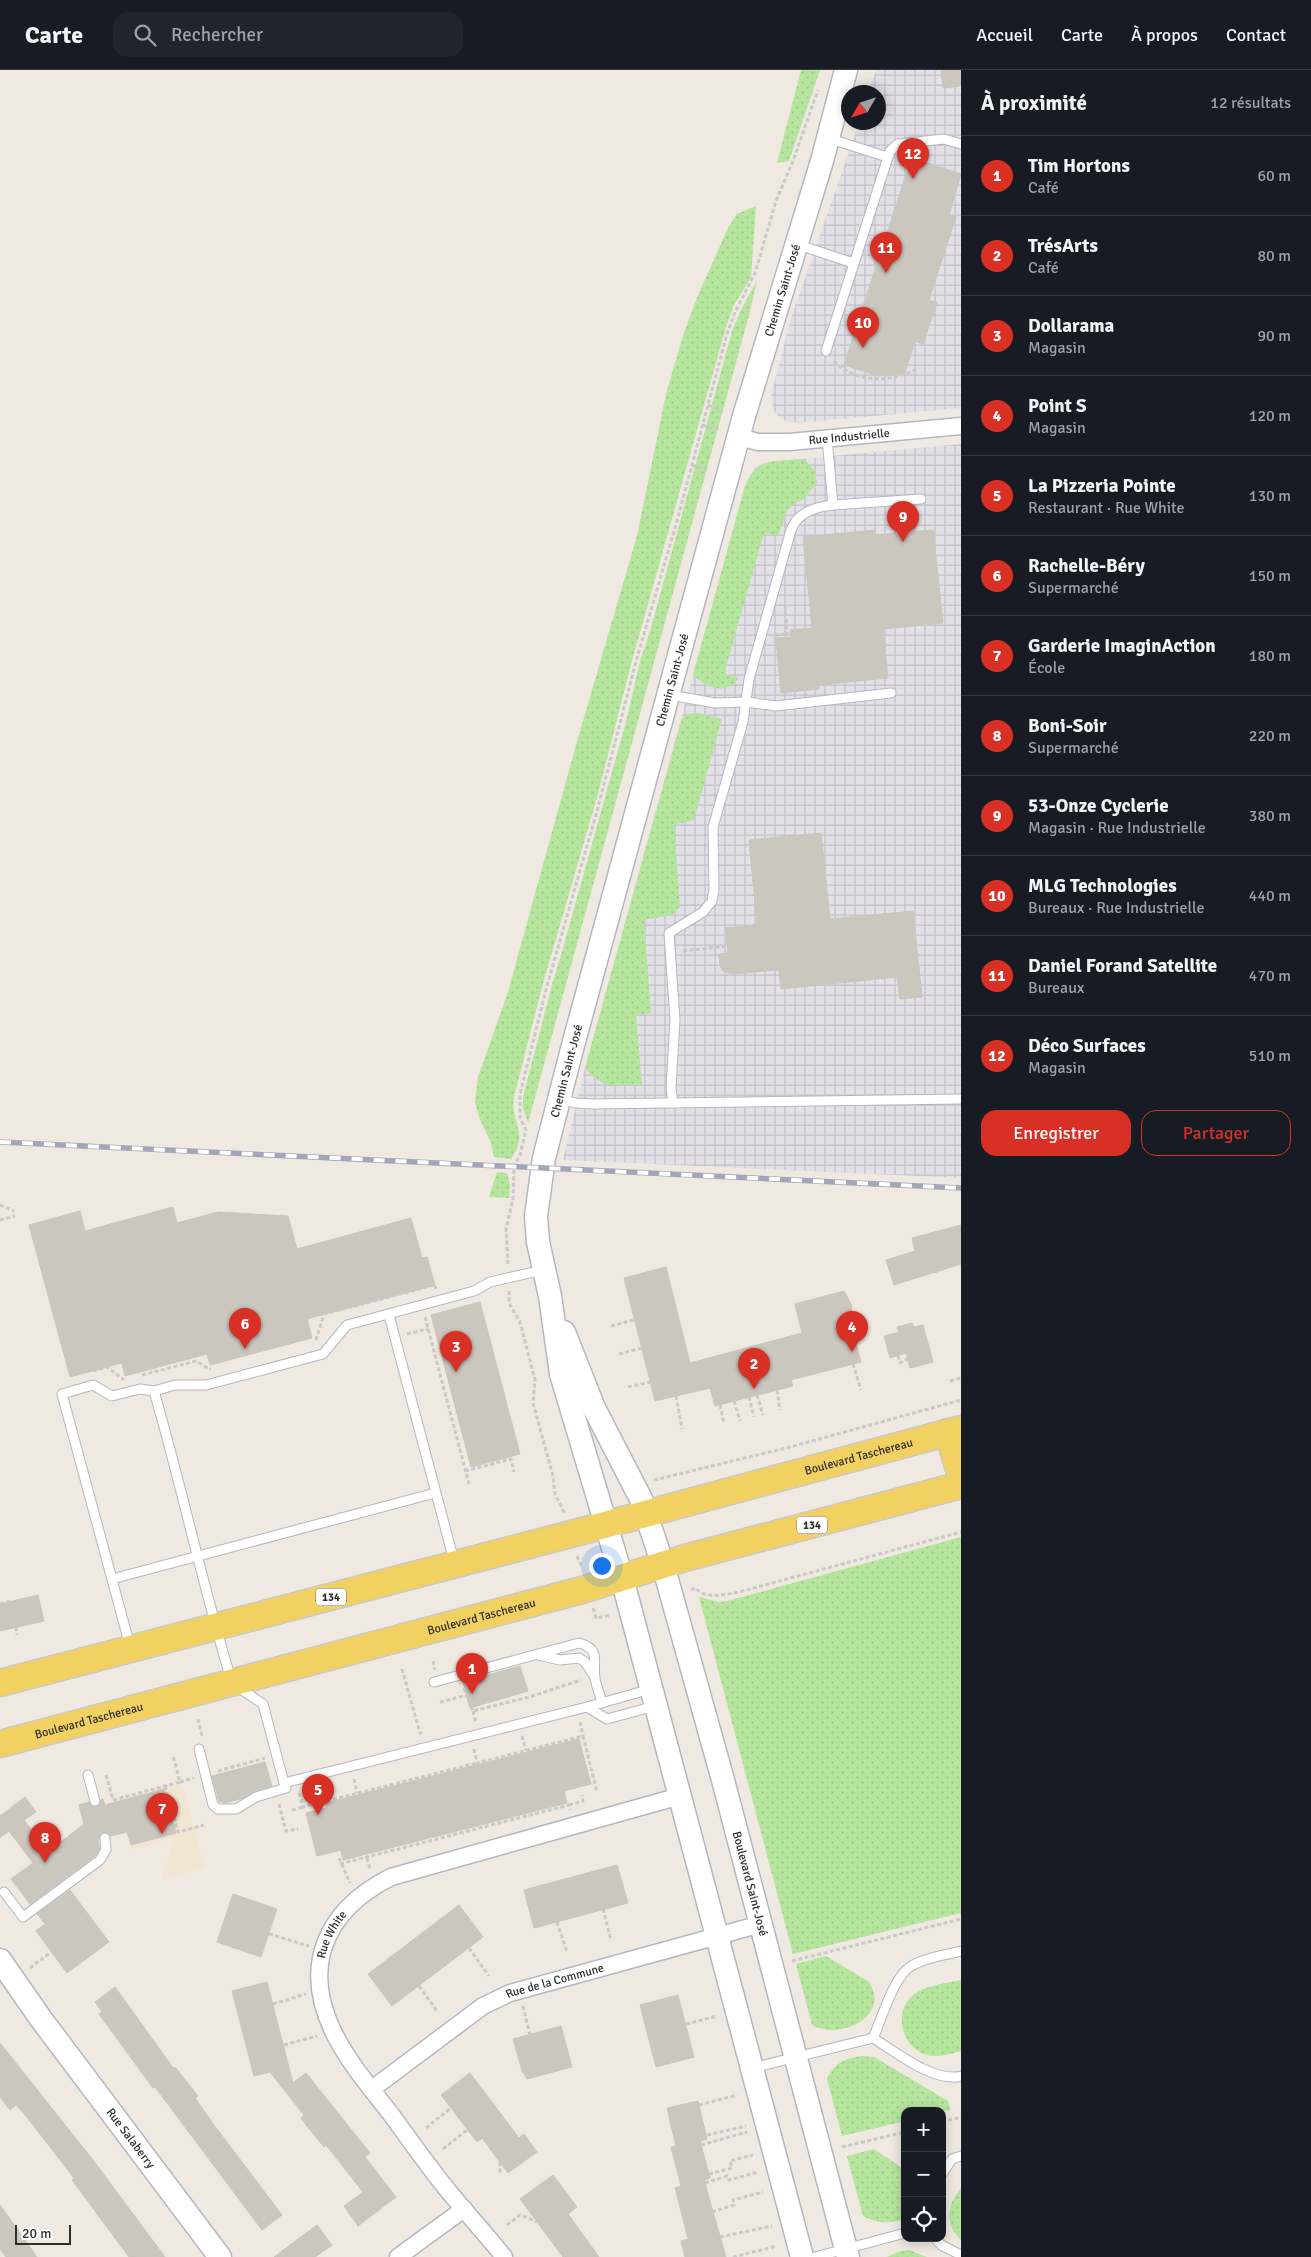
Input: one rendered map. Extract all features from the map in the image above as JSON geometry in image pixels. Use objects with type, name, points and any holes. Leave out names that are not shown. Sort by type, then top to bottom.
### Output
[{"type":"main road","name":"Boulevard Taschereau","points":[[0,1683],[955,1430]]},
{"type":"main road","points":[[955,1430],[961,1476]]},
{"type":"main road","name":"Boulevard Taschereau","points":[[0,1744],[232,1684],[622,1578],[662,1565],[961,1485]]},
{"type":"street","name":"Chemin Saint-José","points":[[646,1512],[630,1476],[611,1443],[589,1397],[550,1296],[538,1242],[536,1204],[544,1158],[559,1099],[739,437],[828,138],[846,70]]},
{"type":"street","name":"Rue Industrielle","points":[[739,437],[763,442],[961,426]]},
{"type":"street","name":"Chemin Saint-José","points":[[550,1296],[561,1374],[606,1523]]},
{"type":"street","name":"Boulevard Saint-José","points":[[646,1512],[718,1761],[847,2253]]},
{"type":"street","points":[[606,1523],[802,2257]]},
{"type":"street","name":"Rue White","points":[[504,2257],[464,2210],[372,2089],[344,2051],[330,2026],[325,2011],[320,1982],[322,1953],[326,1938],[343,1911],[355,1900],[379,1884],[403,1873],[680,1796]]},
{"type":"street","name":"Rue de la Commune","points":[[372,2089],[468,2017],[496,1999],[522,1989],[761,1924]]},
{"type":"street","name":"Rue Salaberry","points":[[0,1960],[41,2019],[220,2257]]},
{"type":"street","name":"Rue Salaberry","points":[[0,1976],[41,2019]]},
{"type":"street","points":[[398,2257],[464,2210]]},
{"type":"lane","points":[[828,138],[887,158]]},
{"type":"lane","points":[[826,351],[890,151],[898,144],[944,139],[961,144]]},
{"type":"lane","points":[[795,244],[853,263]]},
{"type":"lane","points":[[827,438],[833,505]]},
{"type":"lane","points":[[673,1103],[671,1088],[674,1020],[669,933],[703,912],[712,901],[714,890],[713,827],[747,702],[749,678],[793,526],[810,510],[833,505],[921,499]]},
{"type":"lane","points":[[670,695],[714,703],[747,702],[786,706],[891,694]]},
{"type":"lane","points":[[559,1099],[583,1104],[961,1099]]},
{"type":"lane","points":[[130,1649],[62,1394],[93,1386],[112,1396],[140,1389],[154,1391],[180,1384],[206,1386],[323,1354],[347,1326],[474,1291],[490,1282],[543,1270]]},
{"type":"lane","points":[[389,1315],[455,1564]]},
{"type":"lane","points":[[154,1391],[215,1627],[232,1684],[263,1704],[284,1784],[602,1703],[654,1698]]},
{"type":"lane","points":[[112,1579],[435,1492]]},
{"type":"lane","points":[[434,1682],[536,1655],[572,1643],[584,1644],[596,1658],[590,1678]]},
{"type":"lane","points":[[536,1655],[556,1660],[579,1658],[585,1662],[590,1678],[602,1703]]},
{"type":"lane","points":[[587,1707],[606,1719],[654,1698]]},
{"type":"lane","points":[[199,1749],[214,1805],[218,1809],[236,1809],[256,1797],[286,1788]]},
{"type":"lane","points":[[88,1775],[95,1801]]},
{"type":"lane","points":[[4,1892],[23,1917],[100,1860],[106,1850],[105,1838]]},
{"type":"lane","points":[[872,2038],[895,1986],[911,1965],[961,1951]]},
{"type":"lane","points":[[752,2068],[872,2038],[924,2069],[947,2078],[961,2076]]},
{"type":"lane","points":[[946,2168],[952,2159],[961,2156]]},
{"type":"lane","points":[[815,2257],[847,2253],[901,2234]]},
{"type":"lane","points":[[938,2242],[961,2255]]},
{"type":"path","points":[[508,1256],[506,1229],[513,1199],[514,1166],[520,1155],[526,1130],[520,1118],[520,1094],[547,986],[730,324],[755,273],[776,201],[793,161],[819,84]]},
{"type":"path","points":[[844,368],[912,158]]},
{"type":"path","points":[[839,366],[873,380],[905,376],[916,369]]},
{"type":"path","points":[[708,405],[723,411]]},
{"type":"path","points":[[692,465],[707,470]]},
{"type":"path","points":[[902,526],[903,533]]},
{"type":"path","points":[[775,636],[789,634],[784,606]]},
{"type":"path","points":[[670,952],[727,946]]},
{"type":"path","points":[[0,1205],[14,1211]]},
{"type":"path","points":[[0,1220],[15,1216]]},
{"type":"path","points":[[934,1272],[945,1268]]},
{"type":"path","points":[[308,1343],[315,1341],[324,1314],[435,1285]]},
{"type":"path","points":[[509,1293],[509,1304],[520,1322],[535,1380],[533,1403],[550,1463],[555,1494],[565,1511]]},
{"type":"path","points":[[425,1314],[469,1484]]},
{"type":"path","points":[[611,1326],[634,1320]]},
{"type":"path","points":[[395,1337],[428,1329]]},
{"type":"path","points":[[619,1354],[642,1348]]},
{"type":"path","points":[[898,1356],[900,1363],[908,1358]]},
{"type":"path","points":[[141,1376],[196,1360],[209,1369],[218,1367]]},
{"type":"path","points":[[854,1364],[861,1390]]},
{"type":"path","points":[[89,1372],[107,1367],[125,1380],[133,1378]]},
{"type":"path","points":[[441,1376],[447,1374]]},
{"type":"path","points":[[950,1381],[961,1378]]},
{"type":"path","points":[[628,1387],[650,1382]]},
{"type":"path","points":[[777,1390],[780,1410]]},
{"type":"path","points":[[757,1395],[763,1415]]},
{"type":"path","points":[[676,1396],[682,1429]]},
{"type":"path","points":[[748,1397],[754,1417]]},
{"type":"path","points":[[652,1480],[790,1447],[961,1400]]},
{"type":"path","points":[[734,1401],[740,1420]]},
{"type":"path","points":[[720,1405],[724,1424]]},
{"type":"path","points":[[463,1461],[469,1459]]},
{"type":"path","points":[[465,1471],[511,1459],[514,1472]]},
{"type":"path","points":[[543,1465],[550,1463]]},
{"type":"path","points":[[695,1588],[700,1593],[707,1595],[735,1593],[961,1532]]},
{"type":"path","points":[[0,1604],[12,1601]]},
{"type":"path","points":[[596,1618],[609,1615]]},
{"type":"path","points":[[16,1627],[17,1634]]},
{"type":"path","points":[[402,1669],[420,1733],[427,1731]]},
{"type":"path","points":[[473,1711],[590,1678]]},
{"type":"path","points":[[463,1682],[476,1724]]},
{"type":"path","points":[[440,1702],[466,1695]]},
{"type":"path","points":[[198,1720],[202,1738]]},
{"type":"path","points":[[580,1723],[597,1792]]},
{"type":"path","points":[[292,1810],[584,1736]]},
{"type":"path","points":[[473,1747],[477,1764]]},
{"type":"path","points":[[173,1756],[180,1782]]},
{"type":"path","points":[[212,1773],[267,1758]]},
{"type":"path","points":[[106,1774],[113,1800],[141,1794],[192,1778]]},
{"type":"path","points":[[165,1786],[178,1832],[204,1825]]},
{"type":"path","points":[[299,1793],[303,1807]]},
{"type":"path","points":[[340,1864],[569,1805],[583,1801],[582,1795]]},
{"type":"path","points":[[277,1799],[286,1832],[298,1829]]},
{"type":"path","points":[[313,1804],[316,1810]]},
{"type":"path","points":[[569,1805],[572,1815]]},
{"type":"path","points":[[339,1858],[340,1864],[352,1886]]},
{"type":"path","points":[[367,1858],[371,1873]]},
{"type":"path","points":[[604,1909],[611,1940]]},
{"type":"path","points":[[792,1961],[961,1919]]},
{"type":"path","points":[[557,1922],[567,1952]]},
{"type":"path","points":[[268,1934],[310,1947]]},
{"type":"path","points":[[469,1948],[489,1976]]},
{"type":"path","points":[[29,1968],[51,1952]]},
{"type":"path","points":[[419,1986],[437,2010]]},
{"type":"path","points":[[273,2004],[306,1994]]},
{"type":"path","points":[[522,2004],[530,2035]]},
{"type":"path","points":[[686,2024],[717,2016]]},
{"type":"path","points":[[284,2045],[319,2036]]},
{"type":"path","points":[[699,2105],[737,2095]]},
{"type":"path","points":[[426,2128],[451,2108]]},
{"type":"path","points":[[946,2121],[961,2117]]},
{"type":"path","points":[[706,2136],[746,2126]]},
{"type":"path","points":[[443,2149],[468,2130]]},
{"type":"path","points":[[701,2145],[747,2132]]},
{"type":"path","points":[[842,2147],[901,2133]]},
{"type":"path","points":[[709,2174],[732,2168],[730,2161],[754,2155]]},
{"type":"path","points":[[500,2162],[500,2174]]},
{"type":"path","points":[[704,2183],[727,2176],[729,2180],[758,2172]]},
{"type":"path","points":[[712,2212],[734,2205],[733,2200],[763,2192]]},
{"type":"path","points":[[507,2225],[520,2216],[538,2222]]},
{"type":"path","points":[[720,2237],[772,2226]]},
{"type":"path","points":[[733,2257],[777,2246]]},
{"type":"shaded area","points":[[876,70],[961,70],[961,408],[797,423],[786,421],[777,415],[773,409],[771,396],[791,318],[857,130],[886,130],[886,85],[871,85]]},
{"type":"shaded area","points":[[961,444],[961,1178],[563,1160],[585,1068],[745,486],[750,475],[756,467],[767,462]]},
{"type":"shaded area","points":[[182,1783],[205,1868],[162,1879],[174,1838],[133,1850],[119,1801]]},
{"type":"green space","points":[[801,70],[820,70],[789,161],[777,163]]},
{"type":"green space","points":[[756,206],[751,277],[734,305],[726,327],[630,668],[598,794],[542,987],[514,1097],[519,1141],[511,1159],[494,1157],[491,1143],[479,1117],[475,1102],[478,1077],[508,992],[576,745],[637,536],[666,394],[696,300],[728,228],[737,214]]},
{"type":"green space","points":[[757,281],[528,1123],[523,1108],[523,1097],[553,981],[627,718],[640,661],[651,628],[732,331]]},
{"type":"green space","points":[[804,459],[815,471],[817,483],[805,498],[794,504],[787,511],[778,536],[764,533],[724,674],[738,678],[737,681],[725,688],[709,686],[693,675],[745,486],[750,476],[768,462]]},
{"type":"green space","points":[[698,713],[722,719],[694,820],[674,825],[680,907],[672,915],[644,920],[651,1013],[636,1015],[642,1084],[610,1085],[597,1080],[585,1068],[682,718],[689,714]]},
{"type":"green space","points":[[497,1172],[507,1173],[510,1185],[509,1198],[489,1197]]},
{"type":"green space","points":[[961,1537],[961,1913],[793,1954],[699,1597],[719,1602],[727,1601]]},
{"type":"green space","points":[[826,1956],[869,1982],[874,1994],[873,2005],[868,2015],[860,2022],[836,2030],[812,2025],[796,1964]]},
{"type":"green space","points":[[961,1980],[961,2051],[935,2056],[918,2051],[905,2036],[902,2027],[904,2008],[908,2000],[926,1988]]},
{"type":"green space","points":[[874,2057],[948,2101],[951,2110],[946,2111],[946,2107],[901,2107],[901,2122],[842,2136],[827,2079],[837,2065],[851,2058]]},
{"type":"green space","points":[[874,2149],[901,2167],[901,2220],[882,2222],[863,2216],[847,2156]]},
{"type":"green space","points":[[961,2188],[961,2240],[952,2228],[949,2214],[956,2194]]},
{"type":"green space","points":[[909,2250],[927,2257],[887,2257],[901,2251]]},
{"type":"building","points":[[941,70],[961,70],[961,86],[943,88]]},
{"type":"building","points":[[912,158],[961,174],[949,215],[956,217],[929,300],[937,303],[923,344],[915,341],[905,373],[878,376],[844,365]]},
{"type":"building","points":[[875,530],[875,535],[933,530],[943,623],[883,629],[888,678],[819,685],[819,689],[781,693],[776,638],[791,637],[790,630],[812,628],[803,537]]},
{"type":"building","points":[[821,833],[830,919],[913,911],[922,997],[900,999],[897,977],[781,989],[779,970],[732,974],[723,971],[720,966],[719,954],[728,953],[725,928],[757,925],[749,840]]},
{"type":"building","points":[[173,1207],[177,1223],[218,1212],[288,1216],[297,1249],[411,1218],[422,1258],[427,1257],[435,1285],[307,1319],[312,1338],[210,1365],[207,1354],[125,1376],[122,1363],[70,1377],[29,1225],[80,1211],[85,1231]]},
{"type":"building","points":[[961,1225],[961,1264],[894,1285],[886,1260],[915,1251],[912,1238]]},
{"type":"building","points":[[666,1267],[690,1363],[802,1333],[795,1304],[844,1291],[852,1306],[850,1321],[861,1362],[791,1380],[793,1386],[715,1406],[710,1388],[655,1401],[624,1278]]},
{"type":"building","points":[[480,1302],[520,1454],[471,1467],[431,1315]]},
{"type":"building","points":[[912,1323],[914,1327],[923,1325],[933,1362],[910,1368],[906,1353],[890,1358],[884,1336],[899,1332],[897,1327]]},
{"type":"building","points":[[38,1595],[44,1621],[0,1631],[0,1604]]},
{"type":"building","points":[[520,1666],[528,1691],[470,1708],[463,1682]]},
{"type":"building","points":[[579,1739],[591,1784],[564,1791],[567,1803],[343,1860],[341,1850],[317,1856],[306,1813],[327,1808],[326,1803]]},
{"type":"building","points":[[265,1762],[272,1786],[254,1791],[243,1798],[225,1803],[219,1801],[212,1776]]},
{"type":"building","points":[[164,1789],[176,1833],[131,1845],[127,1832],[111,1836],[107,1832],[102,1833],[98,1840],[100,1849],[95,1856],[30,1904],[11,1879],[33,1863],[9,1831],[0,1838],[0,1816],[25,1797],[36,1812],[24,1820],[48,1852],[84,1824],[79,1805],[89,1802],[91,1806],[96,1807],[100,1805],[101,1799],[103,1799],[105,1805]]},
{"type":"building","points":[[617,1865],[628,1903],[534,1928],[524,1890]]},
{"type":"building","points":[[70,1890],[109,1942],[67,1973],[36,1931],[45,1924],[37,1914]]},
{"type":"building","points":[[233,1894],[277,1909],[261,1957],[217,1942]]},
{"type":"building","points":[[459,1905],[483,1937],[392,2006],[368,1974]]},
{"type":"building","points":[[267,1982],[293,2083],[306,2073],[370,2153],[365,2157],[396,2197],[358,2226],[344,2206],[363,2192],[326,2145],[324,2147],[306,2125],[301,2118],[304,2115],[270,2072],[254,2076],[232,1991]]},
{"type":"building","points":[[115,1987],[174,2069],[175,2067],[198,2096],[195,2098],[214,2125],[282,2215],[262,2230],[99,2014],[102,2012],[95,2002]]},
{"type":"building","points":[[678,1995],[694,2057],[656,2067],[640,2005]]},
{"type":"building","points":[[561,2026],[572,2067],[527,2079],[522,2071],[513,2039]]},
{"type":"building","points":[[0,2043],[93,2160],[165,2257],[129,2257],[72,2180],[74,2178],[26,2116],[16,2105],[10,2110],[0,2097]]},
{"type":"building","points":[[470,2073],[519,2138],[524,2134],[537,2152],[508,2173],[482,2138],[477,2142],[441,2095]]},
{"type":"building","points":[[698,2101],[707,2139],[700,2141],[710,2178],[704,2180],[726,2257],[685,2257],[681,2241],[688,2239],[675,2188],[681,2186],[671,2147],[676,2146],[667,2108]]},
{"type":"building","points":[[553,2175],[577,2207],[568,2214],[599,2257],[563,2257],[520,2199]]},
{"type":"building","points":[[0,2205],[37,2257],[6,2257],[0,2249]]},
{"type":"building","points":[[317,2225],[332,2245],[315,2257],[274,2257]]},
{"type":"railway","points":[[0,1142],[961,1188]]},
{"type":"place","name":"Déco Surfaces","points":[[913,179]]},
{"type":"place","name":"Daniel Forand Satellite","points":[[886,273]]},
{"type":"place","name":"MLG Technologies","points":[[863,348]]},
{"type":"place","name":"53-Onze Cyclerie","points":[[903,542]]},
{"type":"place","name":"Rachelle-Béry","points":[[245,1349]]},
{"type":"place","name":"Point S","points":[[852,1352]]},
{"type":"place","name":"Dollarama","points":[[456,1372]]},
{"type":"place","name":"TrésArts","points":[[754,1389]]},
{"type":"place","name":"Tim Hortons","points":[[472,1694]]},
{"type":"place","name":"La Pizzeria Pointe","points":[[318,1815]]},
{"type":"place","name":"Garderie ImaginAction","points":[[162,1834]]},
{"type":"place","name":"Boni-Soir","points":[[45,1863]]}]
